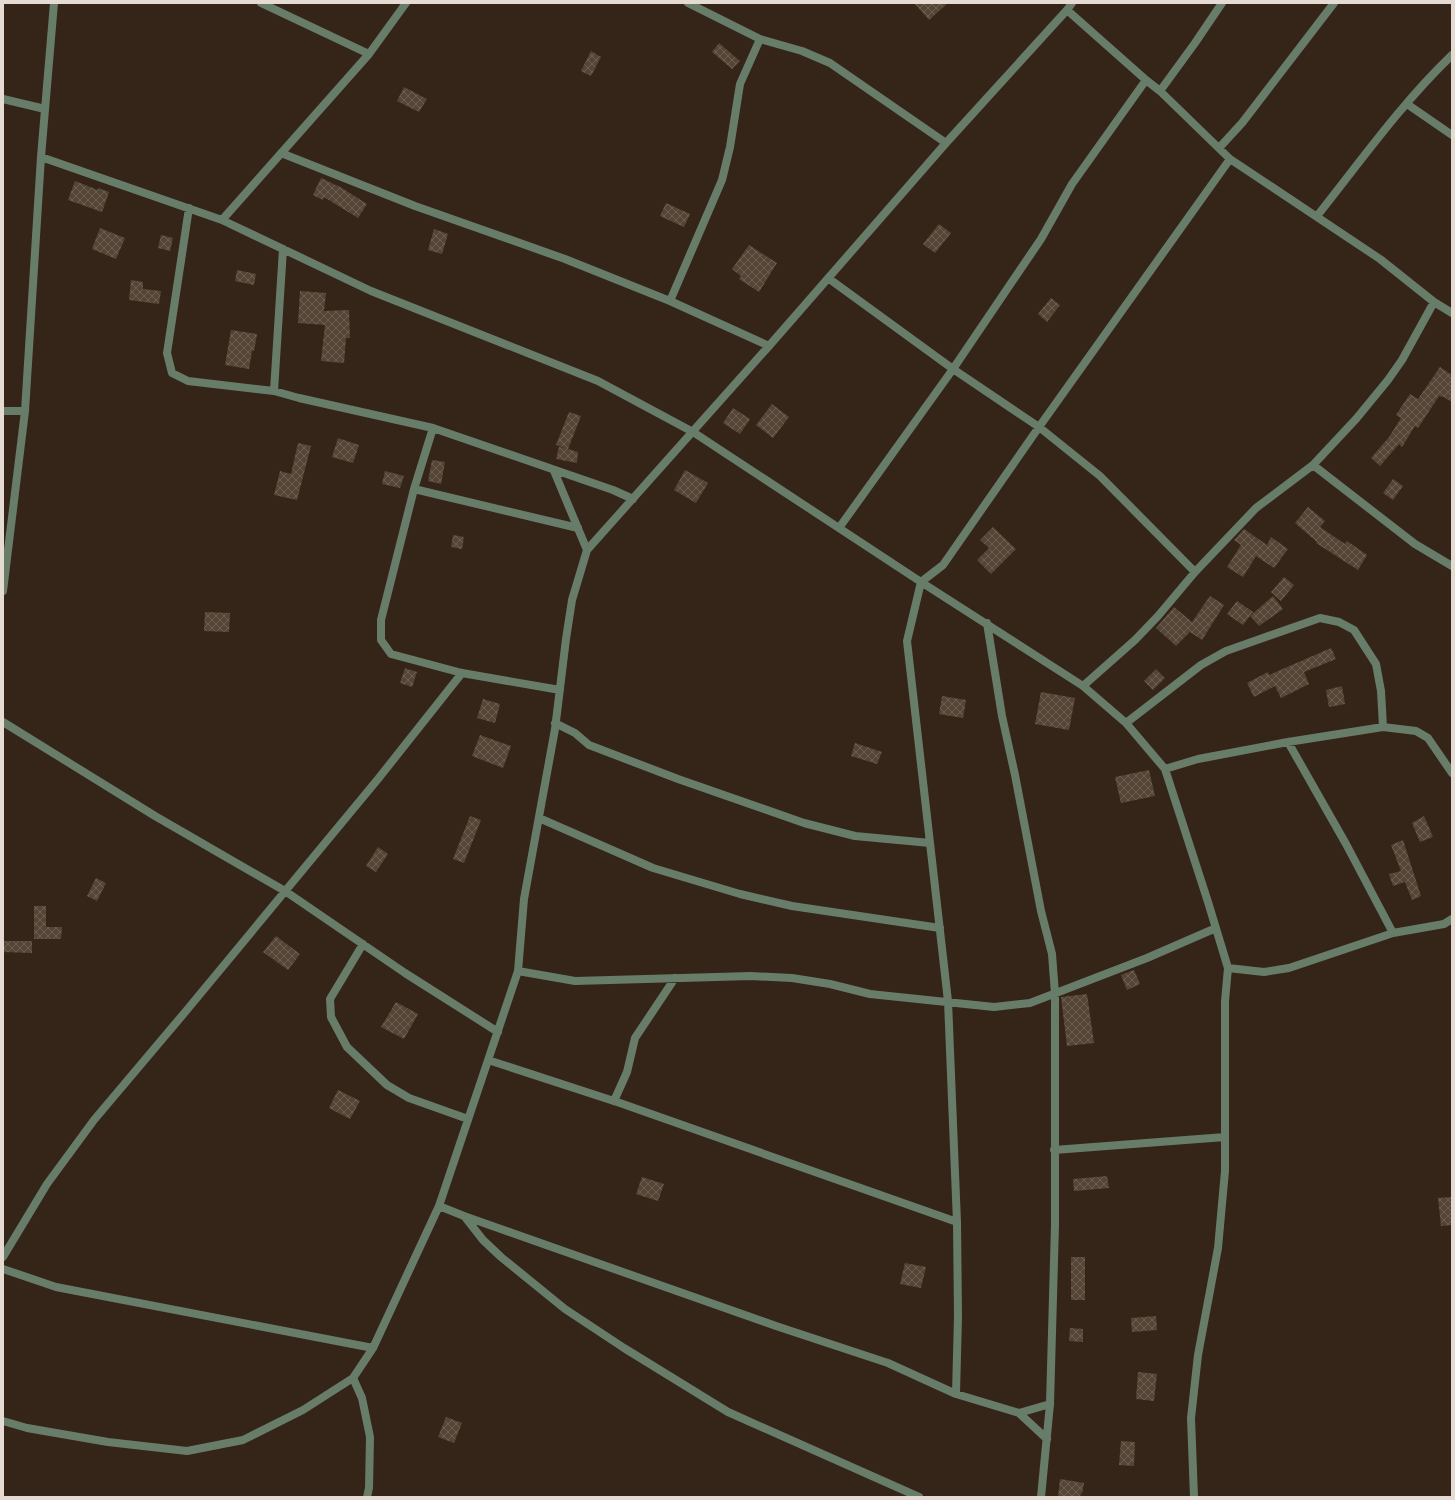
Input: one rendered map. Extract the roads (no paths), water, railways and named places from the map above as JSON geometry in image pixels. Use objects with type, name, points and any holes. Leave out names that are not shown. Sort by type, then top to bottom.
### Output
[{"type":"street","points":[[3,591],[6,544],[25,411],[41,157],[54,3]]},
{"type":"street","points":[[261,3],[369,54]]},
{"type":"street","points":[[222,220],[369,54],[406,3]]},
{"type":"street","points":[[688,3],[760,39],[802,51],[830,63],[946,143]]},
{"type":"street","points":[[3,1421],[26,1428],[108,1442],[188,1451],[243,1440],[303,1410],[353,1378],[373,1348],[439,1206],[518,971],[524,899],[556,723],[572,600],[587,550],[769,346],[946,143],[1072,3]]},
{"type":"street","points":[[1160,91],[1222,3]]},
{"type":"street","points":[[1219,148],[1251,113],[1334,3]]},
{"type":"street","points":[[1067,10],[1160,91],[1230,159],[1380,259],[1434,302],[1452,313]]},
{"type":"street","points":[[670,301],[722,180],[730,147],[740,84],[760,39]]},
{"type":"street","points":[[1317,216],[1431,75],[1452,55]]},
{"type":"street","points":[[839,528],[953,369],[1041,239],[1072,184],[1146,80]]},
{"type":"street","points":[[3,99],[45,109]]},
{"type":"street","points":[[1407,104],[1452,135]]},
{"type":"street","points":[[281,153],[415,206],[565,259],[670,301],[769,346]]},
{"type":"street","points":[[41,157],[222,220],[371,291],[598,381],[693,432],[920,582],[987,623],[1083,686],[1126,723],[1165,769],[1228,968],[1225,1000],[1225,1171],[1218,1248],[1198,1355],[1191,1418],[1194,1497]]},
{"type":"street","points":[[956,1394],[958,1222],[948,1001],[907,640],[920,582],[943,565],[1039,427],[1230,159]]},
{"type":"street","points":[[189,208],[166,353],[172,373],[188,381],[274,391],[433,428],[554,471],[613,490],[633,499]]},
{"type":"street","points":[[274,391],[283,248]]},
{"type":"street","points":[[828,278],[953,369],[1039,427],[1100,476],[1195,572]]},
{"type":"street","points":[[1083,686],[1135,640],[1158,616],[1195,572],[1256,508],[1313,465],[1356,419],[1388,380],[1402,360],[1434,302]]},
{"type":"street","points":[[3,410],[25,411]]},
{"type":"street","points":[[433,428],[414,489],[382,620],[381,640],[391,654],[462,673],[560,690]]},
{"type":"street","points":[[1313,465],[1415,544],[1452,566]]},
{"type":"street","points":[[554,471],[587,550]]},
{"type":"street","points":[[414,489],[578,528]]},
{"type":"street","points":[[1126,723],[1201,665],[1226,651],[1320,618],[1339,622],[1354,630],[1376,664],[1381,691],[1383,727]]},
{"type":"street","points":[[987,623],[1002,716],[1041,911],[1052,954],[1055,994],[1055,1225],[1050,1404],[1041,1497]]},
{"type":"street","points":[[3,1257],[47,1184],[94,1120],[378,779],[462,673]]},
{"type":"street","points":[[3,722],[155,816],[285,891],[405,972],[498,1032]]},
{"type":"street","points":[[556,723],[590,745],[804,824],[855,836],[930,843]]},
{"type":"street","points":[[1165,769],[1198,759],[1288,742],[1383,727],[1416,730],[1428,738],[1452,773]]},
{"type":"street","points":[[1288,742],[1346,844],[1394,933]]},
{"type":"street","points":[[539,818],[653,868],[740,894],[792,906],[940,928]]},
{"type":"street","points":[[1228,968],[1264,972],[1289,968],[1394,933],[1444,924],[1452,919]]},
{"type":"street","points":[[518,971],[575,981],[751,976],[792,978],[830,984],[870,994],[994,1007],[1030,1003],[1147,958],[1216,928]]},
{"type":"street","points":[[364,944],[330,999],[331,1017],[347,1047],[387,1085],[409,1098],[468,1119]]},
{"type":"street","points":[[614,1101],[627,1072],[635,1038],[675,978]]},
{"type":"street","points":[[488,1060],[614,1101],[958,1222]]},
{"type":"street","points":[[1054,1150],[1225,1137]]},
{"type":"street","points":[[439,1206],[888,1364],[956,1394],[1019,1413],[1047,1439]]},
{"type":"street","points":[[464,1216],[483,1240],[500,1257],[565,1309],[624,1348],[728,1412],[920,1497]]},
{"type":"street","points":[[3,1269],[56,1287],[373,1348]]},
{"type":"street","points":[[353,1378],[362,1398],[370,1437],[369,1488],[367,1497]]},
{"type":"street","points":[[1019,1413],[1050,1404]]}]
